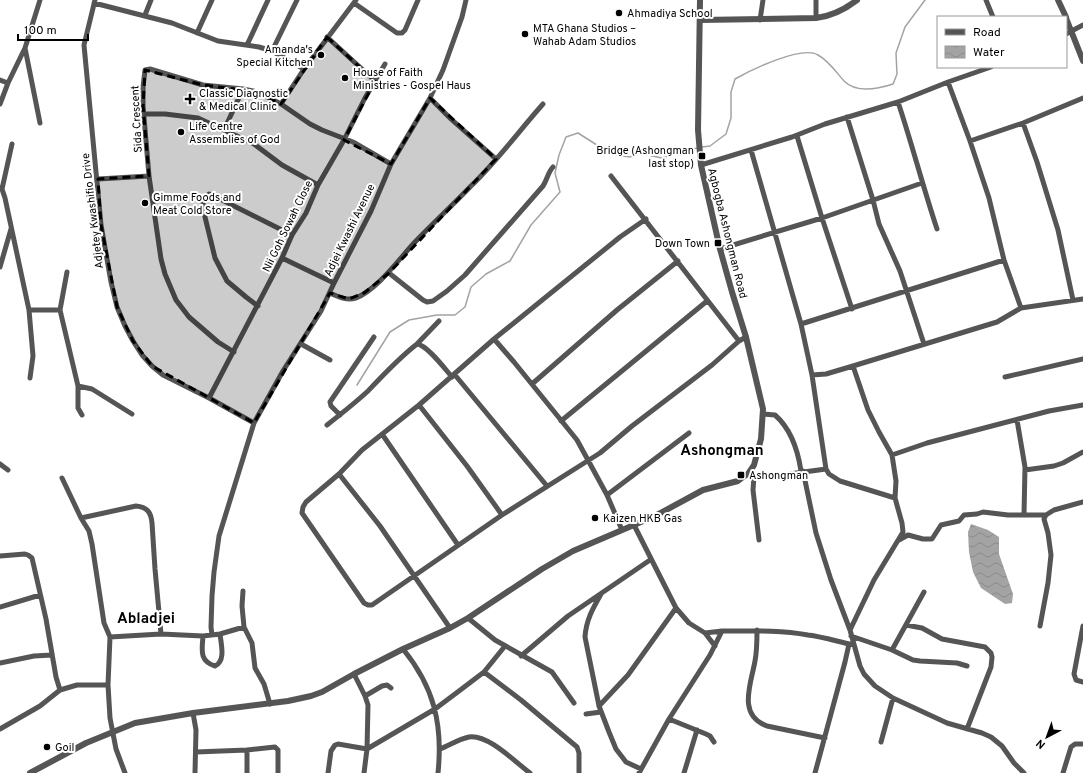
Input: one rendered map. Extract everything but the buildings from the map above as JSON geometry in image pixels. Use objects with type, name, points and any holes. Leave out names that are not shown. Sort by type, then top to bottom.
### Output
[{"type":"street","points":[[0,104],[8,82],[24,48],[40,0]]},
{"type":"street","points":[[145,15],[151,0]]},
{"type":"street","points":[[197,33],[212,0]]},
{"type":"street","points":[[246,45],[268,0]]},
{"type":"street","points":[[272,51],[297,0]]},
{"type":"street","points":[[281,104],[304,69],[355,1],[397,33],[402,33],[418,0]]},
{"type":"street","name":"Adjei Kwashi Avenue","points":[[212,635],[212,596],[219,536],[254,423],[283,371],[321,311],[371,211],[391,164],[430,98],[462,17],[466,0]]},
{"type":"street","name":"Agbogba Ashongman Road","points":[[700,0],[698,130],[701,165],[720,249],[746,337],[763,414],[761,439],[751,475]]},
{"type":"street","points":[[760,20],[763,0]]},
{"type":"street","points":[[816,0],[816,18]]},
{"type":"street","points":[[700,20],[816,18],[834,14],[857,0]]},
{"type":"street","points":[[986,0],[993,16]]},
{"type":"street","points":[[1058,0],[1066,16]]},
{"type":"street","points":[[94,1],[172,23],[218,41],[259,47],[272,51],[304,69]]},
{"type":"street","name":"Adjetey Kwashifio Drive","points":[[94,1],[84,45],[98,180],[101,225],[117,308],[125,326],[142,355],[152,366],[163,375],[254,423]]},
{"type":"street","points":[[1067,22],[1069,33],[1083,61]]},
{"type":"street","points":[[1069,33],[1083,25]]},
{"type":"street","points":[[327,37],[375,81]]},
{"type":"street","points":[[24,48],[40,123]]},
{"type":"street","name":"Nii Goh Sowah Close","points":[[209,398],[258,306],[292,236],[306,213],[318,185],[375,81],[386,64]]},
{"type":"street","points":[[701,165],[797,136],[825,124],[898,102],[988,68]]},
{"type":"street","name":"Sida Crescent","points":[[234,352],[212,337],[189,317],[176,300],[161,259],[149,176],[144,114],[144,72],[147,69],[203,85],[258,92],[281,104],[310,124],[344,140],[353,142],[391,164]]},
{"type":"street","points":[[0,80],[8,82]]},
{"type":"street","points":[[948,82],[989,198],[1004,260],[1021,308]]},
{"type":"street","points":[[224,130],[243,89]]},
{"type":"street","points":[[430,98],[496,159]]},
{"type":"street","points":[[970,141],[1023,123],[1083,98]]},
{"type":"street","points":[[898,102],[937,229]]},
{"type":"street","points":[[330,293],[343,299],[356,298],[388,273],[405,253],[496,159],[543,104]]},
{"type":"street","points":[[144,114],[165,114],[198,118],[254,144],[282,165],[318,185]]},
{"type":"street","points":[[847,117],[879,224],[900,271],[924,344]]},
{"type":"street","points":[[1023,123],[1058,230],[1073,300]]},
{"type":"street","points":[[797,136],[852,309]]},
{"type":"street","points":[[12,144],[1,189],[12,228],[29,310],[33,356],[30,378]]},
{"type":"street","points":[[751,150],[801,324],[812,375],[826,469],[833,478],[840,482],[895,498]]},
{"type":"street","points":[[388,273],[423,300],[433,302],[465,275],[477,262],[543,186],[553,167]]},
{"type":"street","points":[[98,180],[149,176]]},
{"type":"street","points":[[611,176],[646,219],[739,341]]},
{"type":"street","points":[[720,249],[822,218],[922,183]]},
{"type":"street","points":[[258,306],[227,281],[215,258],[205,217],[203,203],[206,196],[209,194],[214,196],[292,236]]},
{"type":"street","points":[[646,219],[620,237],[494,339],[419,405],[362,450],[339,474],[302,506],[302,513],[364,603],[372,605],[502,515],[589,461],[746,337]]},
{"type":"street","points":[[0,267],[12,228]]},
{"type":"street","points":[[282,258],[334,283]]},
{"type":"street","points":[[801,324],[1004,260]]},
{"type":"street","points":[[532,384],[617,310],[678,261]]},
{"type":"street","points":[[67,272],[60,310],[78,386],[78,408],[82,415]]},
{"type":"street","points":[[812,375],[826,374],[997,322],[1021,308],[1083,299]]},
{"type":"street","points":[[561,420],[707,301]]},
{"type":"street","points":[[29,310],[60,310]]},
{"type":"street","points":[[327,424],[367,392],[399,359],[417,344],[438,321]]},
{"type":"street","points":[[340,414],[331,406],[330,402],[374,337]]},
{"type":"street","points":[[494,339],[577,440],[607,495],[622,530]]},
{"type":"street","points":[[301,344],[330,360]]},
{"type":"street","points":[[417,344],[421,344],[427,349],[453,376],[547,486]]},
{"type":"street","points":[[1005,377],[1083,360]]},
{"type":"street","points":[[851,633],[874,580],[884,562],[899,541],[903,532],[895,498],[896,482],[892,455],[878,432],[868,410],[853,366]]},
{"type":"street","points":[[78,386],[92,389],[132,414]]},
{"type":"street","points":[[419,405],[467,466],[502,515]]},
{"type":"street","points":[[892,455],[927,443],[1049,411],[1083,405]]},
{"type":"street","points":[[763,414],[775,415],[791,435],[802,471],[816,533],[831,580],[851,633],[851,645],[815,773]]},
{"type":"street","points":[[1017,420],[1025,470],[1024,515]]},
{"type":"street","points":[[607,495],[689,433]]},
{"type":"street","points":[[382,434],[458,545]]},
{"type":"street","points":[[1025,470],[1054,466],[1063,463],[1083,452]]},
{"type":"street","points":[[0,464],[8,470]]},
{"type":"street","points":[[30,773],[66,753],[113,731],[135,723],[193,713],[270,704],[311,696],[331,688],[354,674],[403,649],[450,628],[573,551],[675,506],[703,490],[738,481],[743,477],[751,475],[767,477],[802,471],[826,469]]},
{"type":"street","points":[[339,474],[372,515],[450,628]]},
{"type":"street","points":[[751,475],[759,540]]},
{"type":"street","points":[[62,478],[88,531],[92,544],[104,623],[110,637],[108,685],[109,713],[116,749],[125,773]]},
{"type":"street","points":[[899,541],[908,534],[923,539],[932,539],[941,525],[959,521],[964,515],[983,512],[1008,515],[1046,515],[1054,510],[1083,502]]},
{"type":"street","points":[[81,518],[136,506],[143,507],[148,510],[152,516],[161,634]]},
{"type":"street","points":[[1040,626],[1048,583],[1051,555],[1048,533],[1044,519],[1046,515]]},
{"type":"street","points":[[634,525],[650,560],[676,608],[689,623],[705,633],[715,646]]},
{"type":"street","points":[[0,556],[25,554],[32,558],[46,619],[56,677],[60,690]]},
{"type":"street","points":[[521,656],[568,616],[650,560]]},
{"type":"street","points":[[243,591],[242,606],[244,628],[252,643],[255,668],[264,684],[270,704]]},
{"type":"street","points":[[892,650],[924,592]]},
{"type":"street","points":[[601,594],[590,614],[586,626],[585,637],[599,706],[616,749],[626,762],[640,771],[669,720],[715,646],[722,631]]},
{"type":"street","points":[[0,607],[40,595]]},
{"type":"street","points":[[599,706],[628,675],[676,608]]},
{"type":"street","points":[[468,618],[505,646],[552,672],[574,703]]},
{"type":"street","points":[[906,625],[922,628],[942,639],[985,647],[991,652],[992,667],[966,729]]},
{"type":"street","points":[[1083,626],[1074,674],[1076,680],[1083,682]]},
{"type":"street","points":[[110,637],[161,634],[203,636],[220,634],[244,628]]},
{"type":"street","points":[[705,633],[757,630],[810,635],[851,645]]},
{"type":"street","points":[[757,630],[755,662],[747,698],[748,706],[755,719],[767,726],[825,738]]},
{"type":"street","points":[[851,633],[913,660],[957,663],[968,666]]},
{"type":"street","points":[[203,636],[202,653],[204,659],[208,664],[215,666],[219,664],[221,659],[220,634]]},
{"type":"street","points":[[851,645],[864,674],[875,686],[893,698],[947,723],[982,733],[994,739],[1024,773]]},
{"type":"street","points":[[328,773],[331,751],[335,745],[338,744],[367,748],[435,709],[484,672],[505,646]]},
{"type":"street","points":[[403,649],[423,676],[435,709],[440,749],[438,773]]},
{"type":"street","points":[[0,663],[34,656],[52,655]]},
{"type":"street","points":[[484,672],[521,700],[577,747],[579,753],[579,773]]},
{"type":"street","points":[[354,674],[368,705],[367,748],[364,773]]},
{"type":"street","points":[[0,728],[40,706],[60,690],[77,685],[108,685]]},
{"type":"street","points":[[365,696],[382,686],[387,685],[391,688]]},
{"type":"street","points":[[881,742],[893,698]]},
{"type":"street","points":[[586,714],[601,712]]},
{"type":"street","points":[[193,713],[196,730],[195,773]]},
{"type":"street","points":[[669,720],[710,736],[714,742]]},
{"type":"street","points":[[684,773],[697,730]]},
{"type":"street","points":[[440,749],[464,739],[477,737],[492,744],[530,773]]},
{"type":"street","points":[[1063,773],[1071,747],[1075,744],[1083,744]]},
{"type":"street","points":[[196,752],[247,750],[275,747],[278,750],[278,773]]},
{"type":"street","points":[[247,750],[247,773]]},
{"type":"highlighted area","points":[[327,37],[375,81],[344,140],[391,164],[430,98],[496,159],[389,273],[364,293],[349,299],[330,293],[254,423],[152,366],[133,341],[117,307],[101,225],[98,179],[149,176],[143,106],[145,70],[203,85],[258,92],[281,104]]},
{"type":"water","points":[[971,524],[988,530],[999,537],[999,554],[1013,594],[1012,603],[1005,604],[981,588],[973,572],[969,552],[968,532]]},
{"type":"waterway","points":[[702,147],[710,146],[726,134],[731,118],[731,92],[735,79],[776,60],[801,53],[810,53],[818,55],[826,60],[844,81],[855,88],[874,89],[893,84],[897,74],[896,53],[905,27],[925,0]]},
{"type":"waterway","points":[[357,385],[390,332],[409,320],[437,315],[455,315],[465,307],[471,287],[486,274],[510,261],[531,225],[560,192],[555,173],[559,155],[566,137],[578,133],[611,154],[630,157],[638,153],[662,158],[698,148]]},
{"type":"place","name":"Ahmadiya School","points":[[619,13]]},
{"type":"place","name":"MTA Ghana Studios – Wahab Adam Studios","points":[[525,34]]},
{"type":"place","name":"Amanda's Special Kitchen","points":[[321,55]]},
{"type":"place","name":"House of Faith Ministries - Gospel Haus","points":[[345,78]]},
{"type":"place","name":"Classic Diagnostic & Medical Clinic","points":[[190,99]]},
{"type":"place","name":"Life Centre Assemblies of God","points":[[181,132]]},
{"type":"place","name":"Bridge (Ashongman last stop)","points":[[702,156]]},
{"type":"place","name":"Gimme Foods and Meat Cold Store","points":[[145,203]]},
{"type":"place","name":"Down Town","points":[[718,243]]},
{"type":"place","name":"Ashongman","points":[[741,475]]},
{"type":"place","name":"Kaizen HKB Gas","points":[[595,518]]},
{"type":"place","name":"Goil","points":[[47,747]]},
{"type":"district","name":"Ashongman","points":[[722,450]]},
{"type":"district","name":"Abladjei","points":[[146,618]]}]
